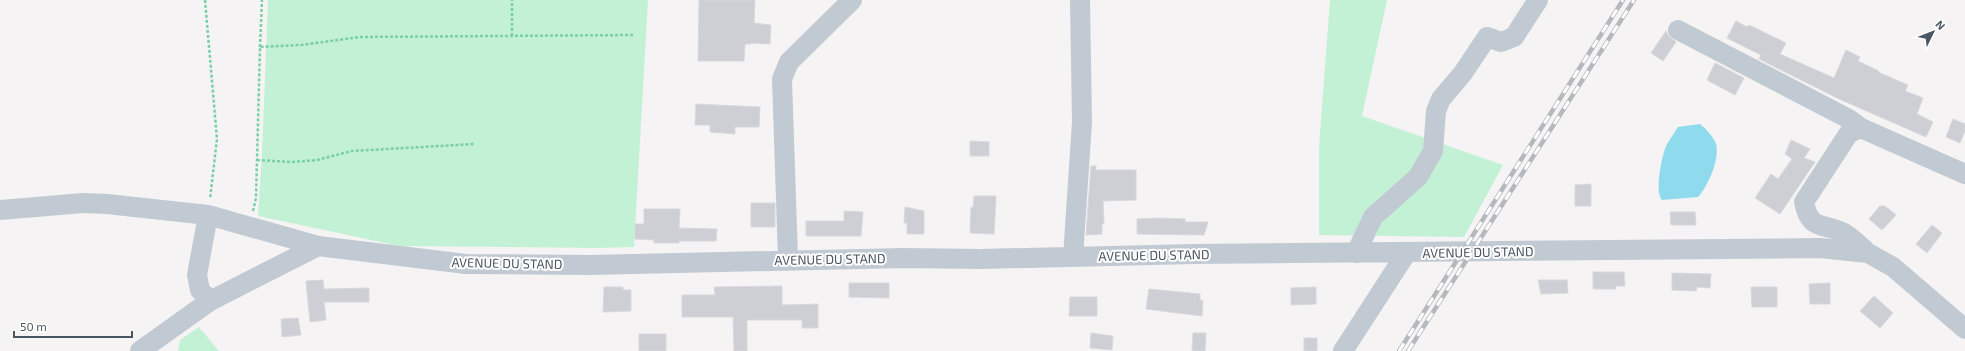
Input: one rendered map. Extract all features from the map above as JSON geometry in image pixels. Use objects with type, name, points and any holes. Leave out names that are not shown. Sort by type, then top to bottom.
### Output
[{"type":"street","points":[[788,259],[782,78],[789,62],[852,0]]},
{"type":"street","points":[[1073,257],[1082,122],[1080,0]]},
{"type":"street","points":[[1356,253],[1373,217],[1418,177],[1433,151],[1436,111],[1441,99],[1463,73],[1487,37],[1501,42],[1514,37],[1538,0]]},
{"type":"street","points":[[1678,30],[1849,119],[1861,128],[1965,174]]},
{"type":"street","points":[[1861,128],[1849,133],[1804,202],[1807,215],[1816,224],[1844,233],[1868,253]]},
{"type":"street","name":"AVENUE DU STAND","points":[[0,210],[83,203],[107,204],[208,215],[318,246],[466,264],[590,265],[788,259],[980,259],[1407,252],[1820,248],[1868,253],[1893,267],[1965,329]]},
{"type":"street","points":[[208,215],[197,275],[200,290],[210,300]]},
{"type":"street","points":[[140,351],[210,300],[318,246]]},
{"type":"street","points":[[1343,351],[1407,252]]},
{"type":"path","points":[[205,0],[217,139],[208,215]]},
{"type":"path","points":[[249,227],[256,198],[262,0]]},
{"type":"path","points":[[512,0],[512,36]]},
{"type":"path","points":[[260,47],[301,45],[360,37],[633,35]]},
{"type":"path","points":[[257,160],[297,162],[317,160],[352,151],[474,144]]},
{"type":"green space","points":[[268,0],[648,0],[634,247],[400,246],[258,216]]},
{"type":"green space","points":[[1330,0],[1387,0],[1362,116],[1503,165],[1464,237],[1319,235],[1319,147]]},
{"type":"green space","points":[[199,327],[219,351],[178,351],[180,340]]},
{"type":"water","points":[[1700,124],[1713,138],[1717,150],[1715,164],[1706,186],[1698,197],[1662,200],[1659,190],[1659,182],[1661,165],[1666,146],[1678,127]]},
{"type":"building","points":[[699,0],[755,0],[754,23],[771,25],[770,44],[745,44],[744,61],[698,61]]},
{"type":"building","points":[[1736,21],[1747,27],[1749,25],[1786,43],[1780,54],[1834,78],[1846,50],[1860,57],[1858,61],[1879,71],[1878,72],[1908,85],[1905,91],[1923,98],[1917,114],[1933,122],[1926,137],[1839,99],[1759,59],[1761,55],[1727,38]]},
{"type":"building","points":[[1666,31],[1676,42],[1663,61],[1651,53]]},
{"type":"building","points":[[1715,63],[1744,78],[1735,95],[1707,80]]},
{"type":"building","points":[[696,104],[760,107],[759,127],[735,127],[735,134],[710,132],[710,125],[695,125]]},
{"type":"building","points":[[1953,119],[1965,124],[1965,131],[1960,143],[1946,137]]},
{"type":"building","points":[[1791,140],[1810,149],[1804,158],[1815,162],[1780,214],[1755,198],[1771,174],[1778,179],[1792,159],[1785,154]]},
{"type":"building","points":[[970,141],[989,142],[989,156],[970,156]]},
{"type":"building","points":[[1091,166],[1096,166],[1096,170],[1136,170],[1136,200],[1103,201],[1104,224],[1102,224],[1102,234],[1086,235]]},
{"type":"building","points":[[1591,184],[1591,206],[1575,206],[1575,185]]},
{"type":"building","points":[[974,196],[996,196],[994,234],[970,233],[971,207],[973,208]]},
{"type":"building","points":[[751,203],[775,203],[775,227],[751,227]]},
{"type":"building","points":[[1880,206],[1885,206],[1896,215],[1882,230],[1869,219]]},
{"type":"building","points":[[905,207],[924,211],[924,234],[907,234],[907,223],[904,223]]},
{"type":"building","points":[[644,209],[680,209],[679,228],[717,229],[716,241],[654,243],[654,240],[635,239],[635,224],[644,224]]},
{"type":"building","points":[[844,211],[863,212],[861,236],[806,236],[806,221],[844,221]]},
{"type":"building","points":[[1670,212],[1695,212],[1696,225],[1671,225]]},
{"type":"building","points":[[1137,219],[1185,219],[1185,222],[1208,222],[1204,235],[1137,234]]},
{"type":"building","points":[[1932,225],[1942,233],[1927,253],[1916,244]]},
{"type":"building","points":[[1593,272],[1624,272],[1625,286],[1616,286],[1616,289],[1593,289]]},
{"type":"building","points":[[1672,273],[1711,274],[1710,288],[1697,287],[1696,291],[1672,290]]},
{"type":"building","points":[[323,280],[324,289],[369,288],[369,302],[324,302],[326,320],[310,322],[306,281]]},
{"type":"building","points":[[1538,280],[1567,280],[1568,293],[1541,294]]},
{"type":"building","points":[[849,283],[889,283],[889,298],[849,297]]},
{"type":"building","points":[[1830,283],[1830,304],[1810,304],[1809,284]]},
{"type":"building","points":[[782,286],[782,305],[818,304],[818,328],[802,328],[802,320],[747,320],[747,351],[734,351],[733,317],[682,317],[682,295],[715,295],[714,287]]},
{"type":"building","points":[[604,287],[623,287],[623,290],[631,290],[631,311],[603,312]]},
{"type":"building","points":[[1316,287],[1316,304],[1291,305],[1291,288]]},
{"type":"building","points":[[1751,287],[1777,287],[1777,307],[1752,307]]},
{"type":"building","points":[[1149,289],[1200,294],[1200,300],[1203,301],[1202,316],[1146,309]]},
{"type":"building","points":[[1874,296],[1893,313],[1880,328],[1860,311]]},
{"type":"building","points":[[1070,297],[1097,297],[1097,316],[1069,316]]},
{"type":"building","points":[[298,318],[301,335],[282,337],[281,319]]},
{"type":"building","points":[[1091,333],[1113,336],[1112,350],[1090,348]]},
{"type":"building","points":[[1193,333],[1206,333],[1205,351],[1192,351]]},
{"type":"building","points":[[639,334],[666,334],[666,351],[639,351]]},
{"type":"building","points":[[1304,338],[1317,338],[1317,351],[1304,351]]},
{"type":"railway","points":[[1399,351],[1623,0]]},
{"type":"railway","points":[[1408,351],[1634,0]]}]
